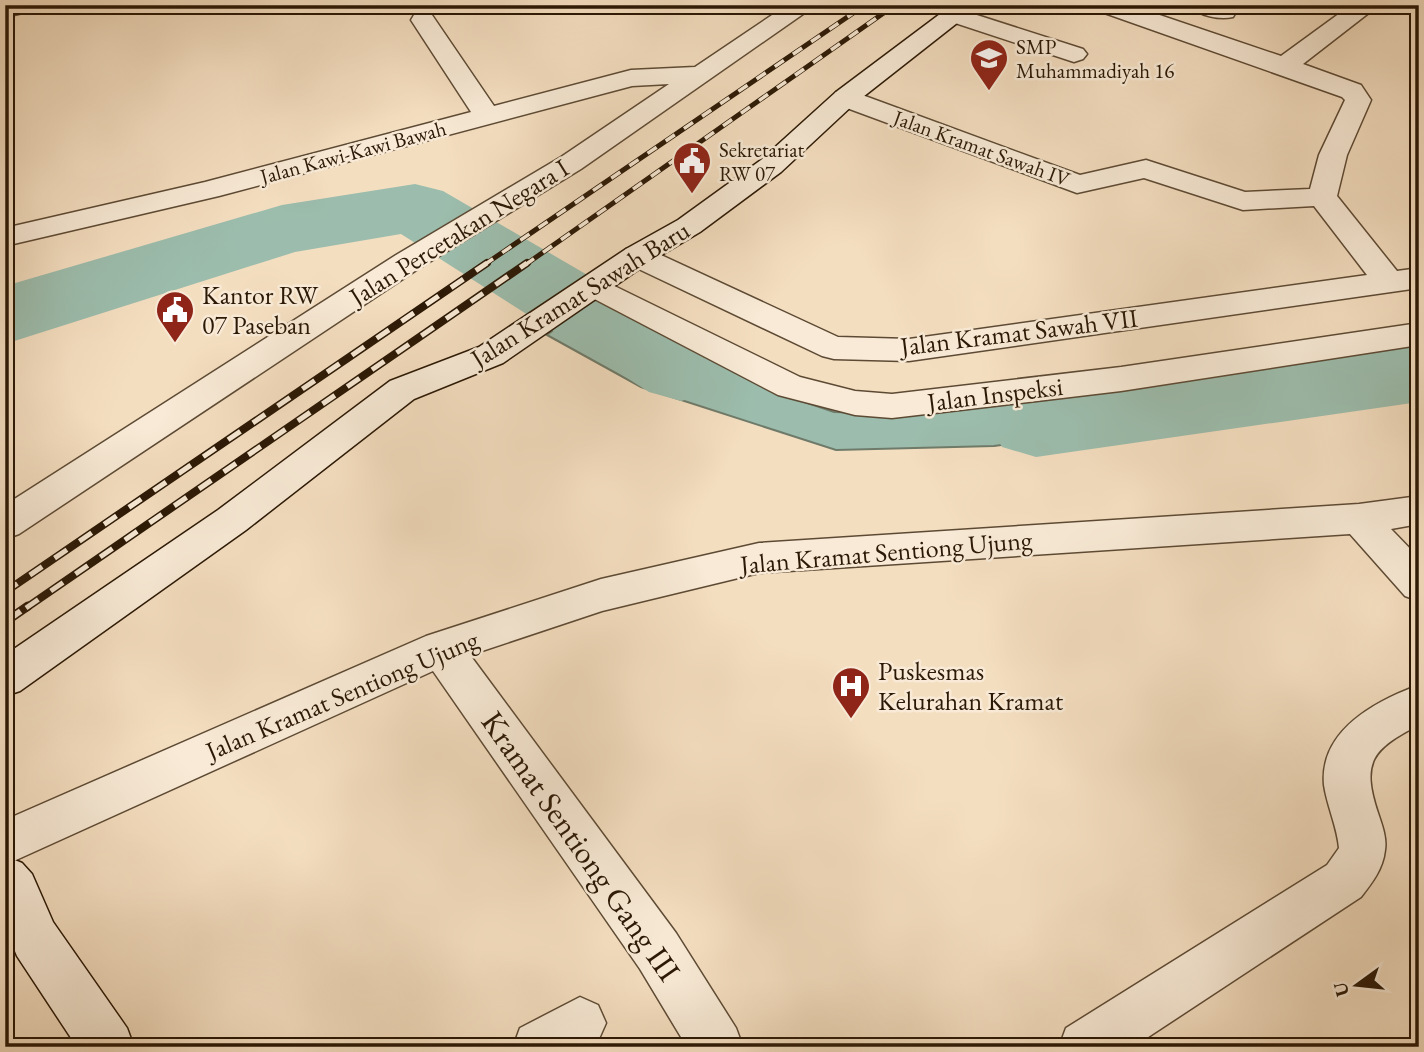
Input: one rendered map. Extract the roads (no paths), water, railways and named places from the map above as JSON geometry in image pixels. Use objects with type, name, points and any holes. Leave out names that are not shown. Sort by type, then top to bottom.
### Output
[{"type":"street","points":[[5,10],[27,5]]},
{"type":"street","name":"Jalan Percetakan Negara I","points":[[5,524],[407,262],[571,163],[804,5]]},
{"type":"street","points":[[1105,5],[1352,91],[1358,100],[1333,155],[1322,197],[1404,280]]},
{"type":"street","points":[[1284,66],[1367,5]]},
{"type":"street","points":[[962,10],[1074,54]]},
{"type":"street","name":"Jalan Kramat Sawah Baru","points":[[5,677],[232,520],[401,390],[434,375],[479,361],[535,327],[637,256],[689,226],[771,166],[845,98],[962,10]]},
{"type":"street","points":[[423,20],[487,116]]},
{"type":"street","name":"Jalan Kawi-Kawi Bawah","points":[[5,237],[209,190],[631,78],[701,75]]},
{"type":"street","name":"Jalan Kramat Sawah IV","points":[[845,98],[954,136],[1077,184],[1099,183],[1133,170],[1146,169],[1243,201],[1322,197]]},
{"type":"street","name":"Jalan Kramat Sawah VII","points":[[637,256],[822,343],[849,349],[909,349],[1404,280]]},
{"type":"street","name":"Jalan Inspeksi","points":[[588,290],[790,387],[855,403],[892,406],[1121,379],[1419,334]]},
{"type":"street","name":"Jalan Kramat Sentiong Ujung","points":[[5,843],[441,648],[601,595],[759,558],[1359,519],[1419,510]]},
{"type":"street","points":[[1359,519],[1419,585]]},
{"type":"street","name":"Kramat Sentiong Gang III","points":[[441,648],[658,951],[717,1047]]},
{"type":"street","points":[[1085,1047],[1344,881],[1359,862],[1361,836],[1345,780],[1352,754],[1371,731],[1419,704]]},
{"type":"street","points":[[5,879],[15,890],[20,936],[108,1047]]},
{"type":"waterway","points":[[5,315],[282,230],[415,208],[681,370]]},
{"type":"waterway","points":[[1036,423],[1419,371]]},
{"type":"railway","points":[[484,265],[865,5]]},
{"type":"railway","points":[[525,265],[895,5]]},
{"type":"railway","points":[[5,592],[487,263]]},
{"type":"railway","points":[[26,608],[527,263]]},
{"type":"railway","points":[[5,622],[28,606]]},
{"type":"place","name":"SMP Muhammadiyah 16","points":[[989,92]]},
{"type":"place","name":"Sekretariat RW 07","points":[[692,195]]},
{"type":"place","name":"Kantor RW 07 Paseban","points":[[175,344]]},
{"type":"place","name":"Puskesmas Kelurahan Kramat","points":[[851,720]]}]
